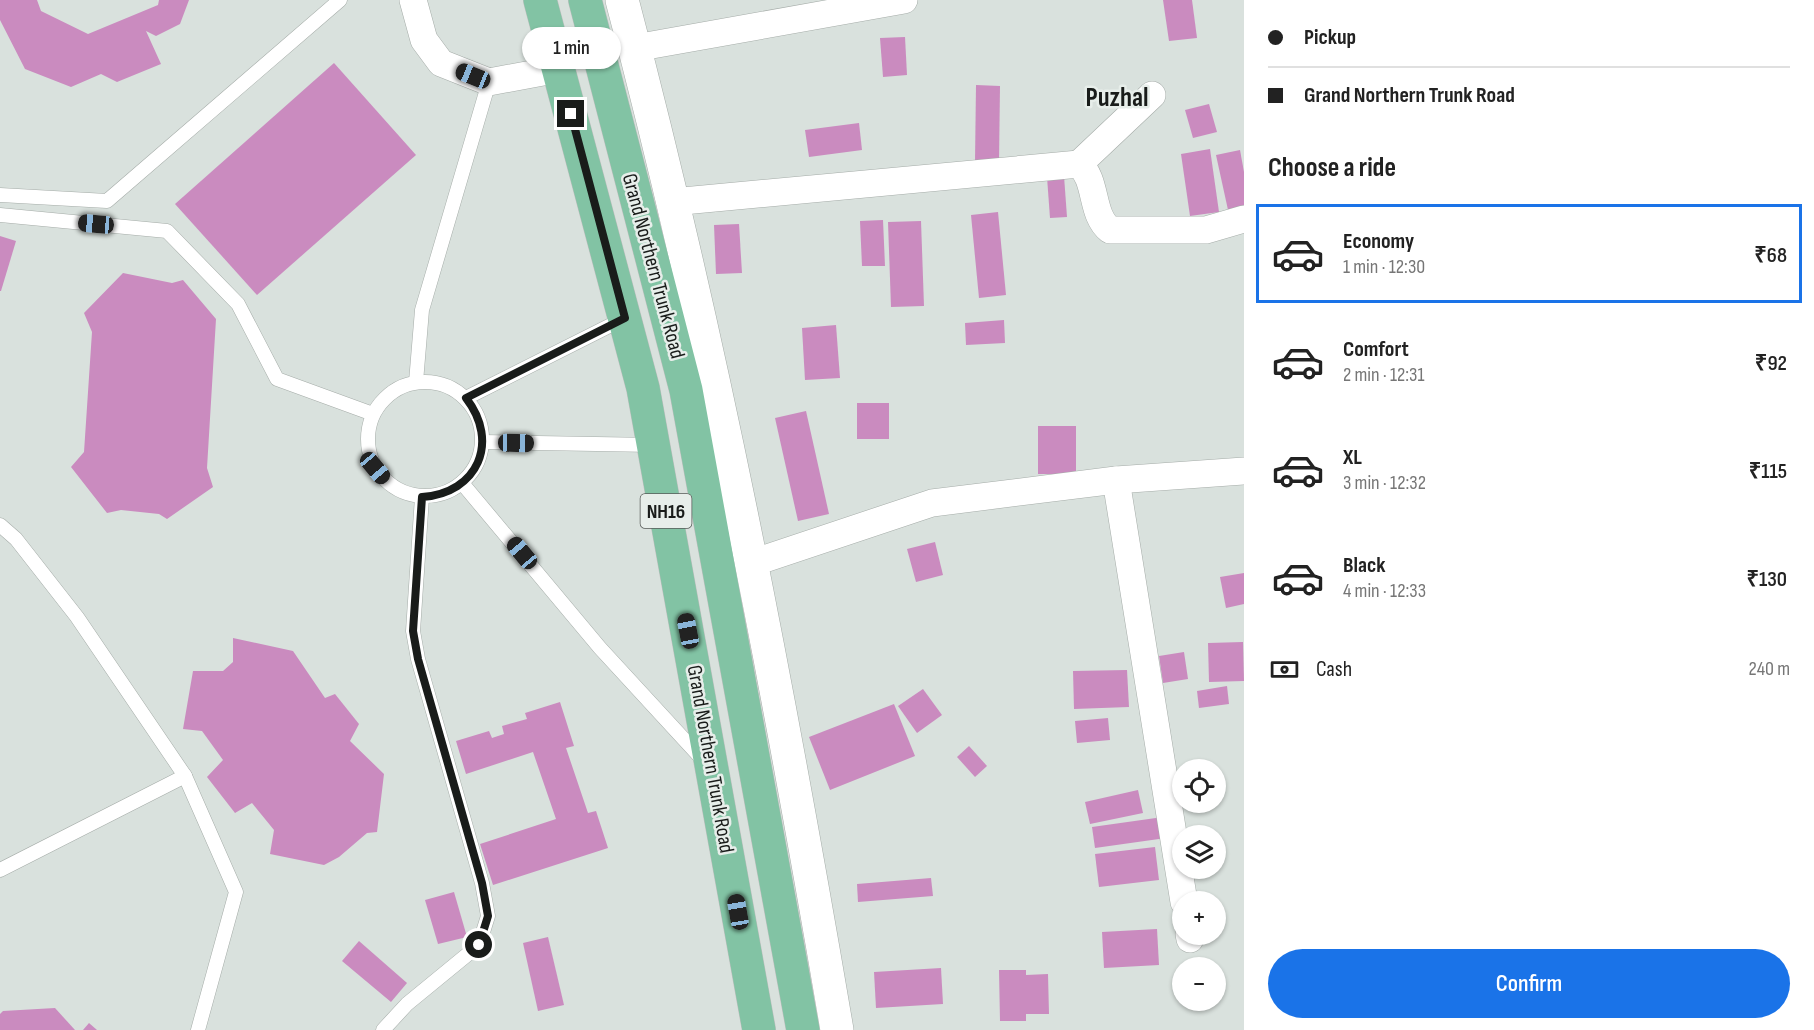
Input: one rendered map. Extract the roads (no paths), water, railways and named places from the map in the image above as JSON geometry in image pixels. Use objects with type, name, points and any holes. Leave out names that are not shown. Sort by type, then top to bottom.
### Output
[{"type":"highway","name":"Grand Northern Trunk Road","points":[[540,0],[643,388],[759,1030]]},
{"type":"highway","name":"Grand Northern Trunk Road","points":[[585,0],[686,390],[803,1030]]},
{"type":"street","points":[[413,0],[424,40],[441,63],[489,82],[559,69]]},
{"type":"street","points":[[622,0],[712,366],[807,850],[837,1030]]},
{"type":"street","points":[[635,48],[904,0]]},
{"type":"street","points":[[672,202],[1079,164],[1152,95]]},
{"type":"street","points":[[1079,164],[1090,184],[1101,223],[1110,230],[1206,230],[1244,219]]},
{"type":"street","points":[[752,563],[932,502],[1116,480],[1244,471]]},
{"type":"street","points":[[1116,480],[1182,891]]},
{"type":"lane","points":[[0,195],[107,201],[340,0]]},
{"type":"lane","points":[[416,382],[422,310],[489,82]]},
{"type":"lane","points":[[0,215],[167,231],[238,304],[278,379],[373,414]]},
{"type":"lane","points":[[466,398],[625,318]]},
{"type":"lane","points":[[416,382],[442,385],[466,398],[476,411],[483,442],[480,458],[473,472],[462,483],[450,491],[422,497],[403,493],[375,468],[368,450],[367,432],[373,414],[383,399],[398,388],[416,382]]},
{"type":"lane","points":[[483,442],[654,445]]},
{"type":"lane","points":[[462,483],[600,648],[713,771]]},
{"type":"lane","points":[[383,1030],[407,1004],[479,945],[488,916],[482,883],[418,659],[413,631],[422,497]]},
{"type":"lane","points":[[0,525],[16,539],[77,616],[185,776],[236,892],[198,1030]]},
{"type":"lane","points":[[0,870],[185,776]]},
{"type":"district","name":"Puzhal","points":[[1117,97]]}]
